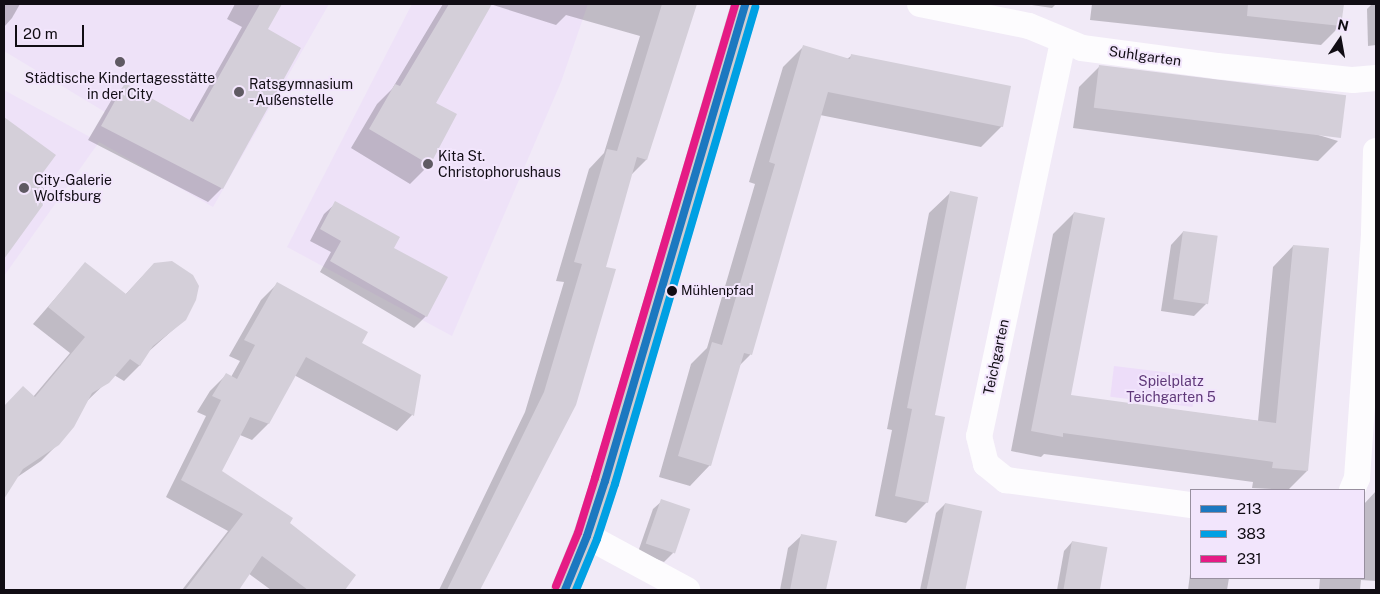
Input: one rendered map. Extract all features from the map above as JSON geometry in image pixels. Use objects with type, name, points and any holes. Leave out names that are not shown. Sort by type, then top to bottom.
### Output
[{"type":"street","points":[[565,590],[587,536],[745,4]]},
{"type":"street","name":"Suhlgarten","points":[[920,4],[1029,26],[1063,42],[1082,48],[1217,66],[1353,80],[1376,78]]},
{"type":"street","name":"Teichgarten","points":[[1063,42],[979,436],[986,464],[1006,480],[1190,505]]},
{"type":"street","points":[[1352,489],[1357,478],[1374,232],[1376,151]]},
{"type":"street","points":[[587,536],[687,590]]},
{"type":"shaded area","points":[[4,4],[329,4],[213,207],[99,142],[4,276],[4,90],[90,137],[105,112],[4,51]]},
{"type":"shaded area","name":"Kita St. Christophorushaus","points":[[412,4],[588,4],[561,82],[452,336],[287,247]]},
{"type":"green space","name":"Spielplatz Teichgarten 5","points":[[1114,366],[1196,376],[1193,407],[1110,397]]},
{"type":"building","name":"Ratsgymnasium - Außenstelle","points":[[260,4],[282,4],[268,29],[301,48],[223,189],[101,126],[125,83],[193,122]]},
{"type":"building","points":[[449,4],[492,4],[436,103],[457,114],[430,165],[369,129],[395,84],[400,86]]},
{"type":"building","points":[[662,4],[697,4],[647,160],[637,157],[606,267],[616,269],[576,405],[480,590],[447,590],[544,392],[582,264],[574,262],[607,149],[617,151]]},
{"type":"building","points":[[1248,4],[1344,4],[1341,26],[1247,16]]},
{"type":"building","points":[[803,45],[850,59],[851,54],[1011,86],[1003,127],[828,92],[752,355],[744,353],[711,466],[678,456],[712,342],[722,345],[775,164],[769,162]]},
{"type":"building","points":[[1099,65],[1346,95],[1341,138],[1094,108]]},
{"type":"building","name":"City-Galerie Wolfsburg","points":[[4,117],[56,155],[36,182],[51,194],[4,259]]},
{"type":"building","points":[[950,191],[978,197],[935,415],[945,417],[928,503],[895,496],[912,409],[907,408]]},
{"type":"building","points":[[335,201],[400,237],[394,248],[448,277],[427,317],[330,261],[341,241],[320,229]]},
{"type":"building","points":[[1074,212],[1105,218],[1071,395],[1276,423],[1293,245],[1329,248],[1308,471],[1272,468],[1273,462],[1063,433],[1063,437],[1031,431]]},
{"type":"building","points":[[1183,231],[1218,236],[1208,304],[1173,299]]},
{"type":"building","points":[[172,261],[193,275],[199,286],[196,300],[186,320],[153,346],[140,366],[130,359],[109,383],[92,393],[74,427],[59,445],[23,469],[4,499],[4,406],[23,386],[35,397],[85,337],[48,307],[85,262],[126,294],[154,263]]},
{"type":"building","points":[[277,282],[368,332],[362,343],[421,375],[414,416],[306,357],[269,424],[250,417],[222,471],[293,518],[290,523],[356,575],[345,590],[308,590],[262,556],[239,590],[185,590],[243,514],[181,480],[221,400],[212,396],[226,373],[237,379],[255,345],[244,340]]},
{"type":"building","points":[[661,499],[690,509],[675,554],[646,543]]},
{"type":"building","points":[[945,503],[982,511],[965,590],[927,590]]},
{"type":"building","points":[[801,534],[837,541],[826,590],[790,590]]},
{"type":"building","points":[[1072,541],[1107,547],[1100,590],[1063,590]]},
{"type":"transit line","name":"231","points":[[556,586],[578,533],[595,478],[735,4]]},
{"type":"transit line","name":"213","points":[[565,590],[587,536],[605,481],[745,4]]},
{"type":"transit line","name":"383","points":[[576,590],[597,539],[615,484],[755,7]]},
{"type":"place","name":"Städtische Kindertagesstätte in der City","points":[[120,62]]},
{"type":"place","name":"Ratsgymnasium - Außenstelle","points":[[239,92]]},
{"type":"place","name":"Kita St. Christophorushaus","points":[[428,164]]},
{"type":"place","name":"City-Galerie Wolfsburg","points":[[24,188]]},
{"type":"place","name":"Mühlenpfad","points":[[672,291]]}]
